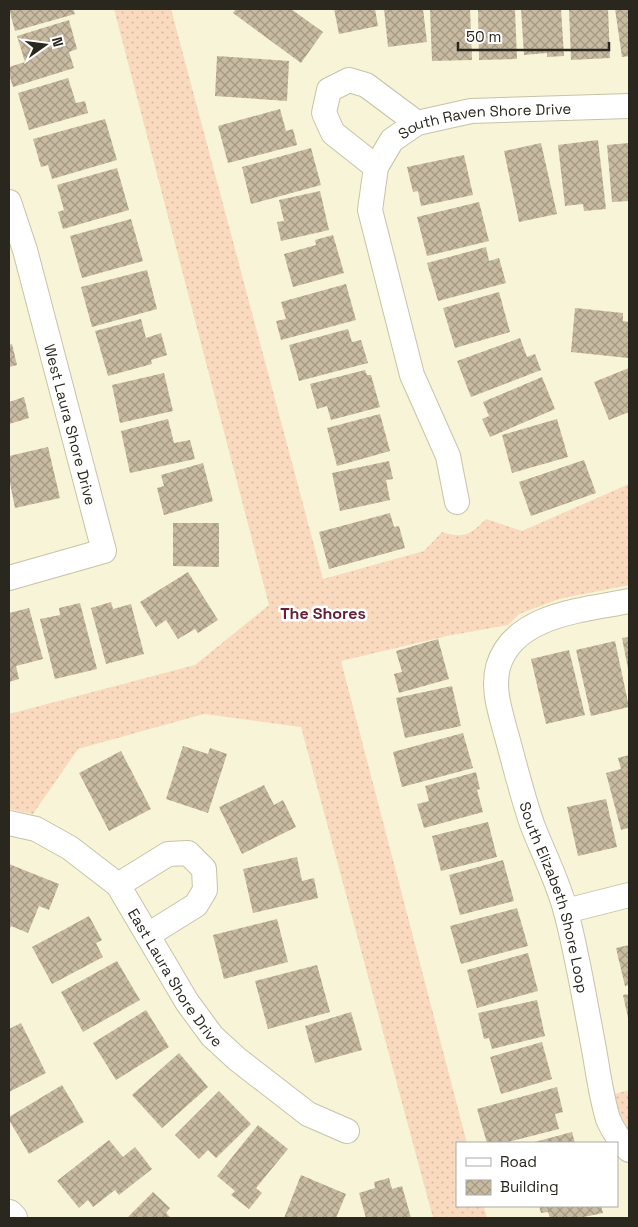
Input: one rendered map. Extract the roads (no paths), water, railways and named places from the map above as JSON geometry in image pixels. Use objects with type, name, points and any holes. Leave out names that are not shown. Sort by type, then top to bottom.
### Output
[{"type":"street","points":[[376,167],[333,133],[324,113],[329,90],[349,80],[366,84],[417,123]]},
{"type":"street","name":"South Raven Shore Drive","points":[[457,502],[448,456],[412,375],[370,210],[376,167],[392,140],[417,123],[471,111],[629,106]]},
{"type":"street","name":"West Laura Shore Drive","points":[[9,202],[25,250],[104,551],[9,578]]},
{"type":"street","name":"South Elizabeth Shore Loop","points":[[629,601],[562,615],[532,625],[511,642],[498,666],[496,694],[525,802],[556,878],[566,911],[609,1120],[623,1145],[629,1150]]},
{"type":"street","name":"East Laura Shore Drive","points":[[9,823],[36,829],[70,848],[118,886],[187,1002],[212,1036],[237,1059],[308,1114],[347,1131]]},
{"type":"street","points":[[118,886],[168,854],[188,853],[204,869],[205,890],[196,905],[148,935]]},
{"type":"street","points":[[566,911],[629,895]]},
{"type":"street","points":[[9,1214],[13,1218]]},
{"type":"district","name":"The Shores","points":[[323,613]]}]
